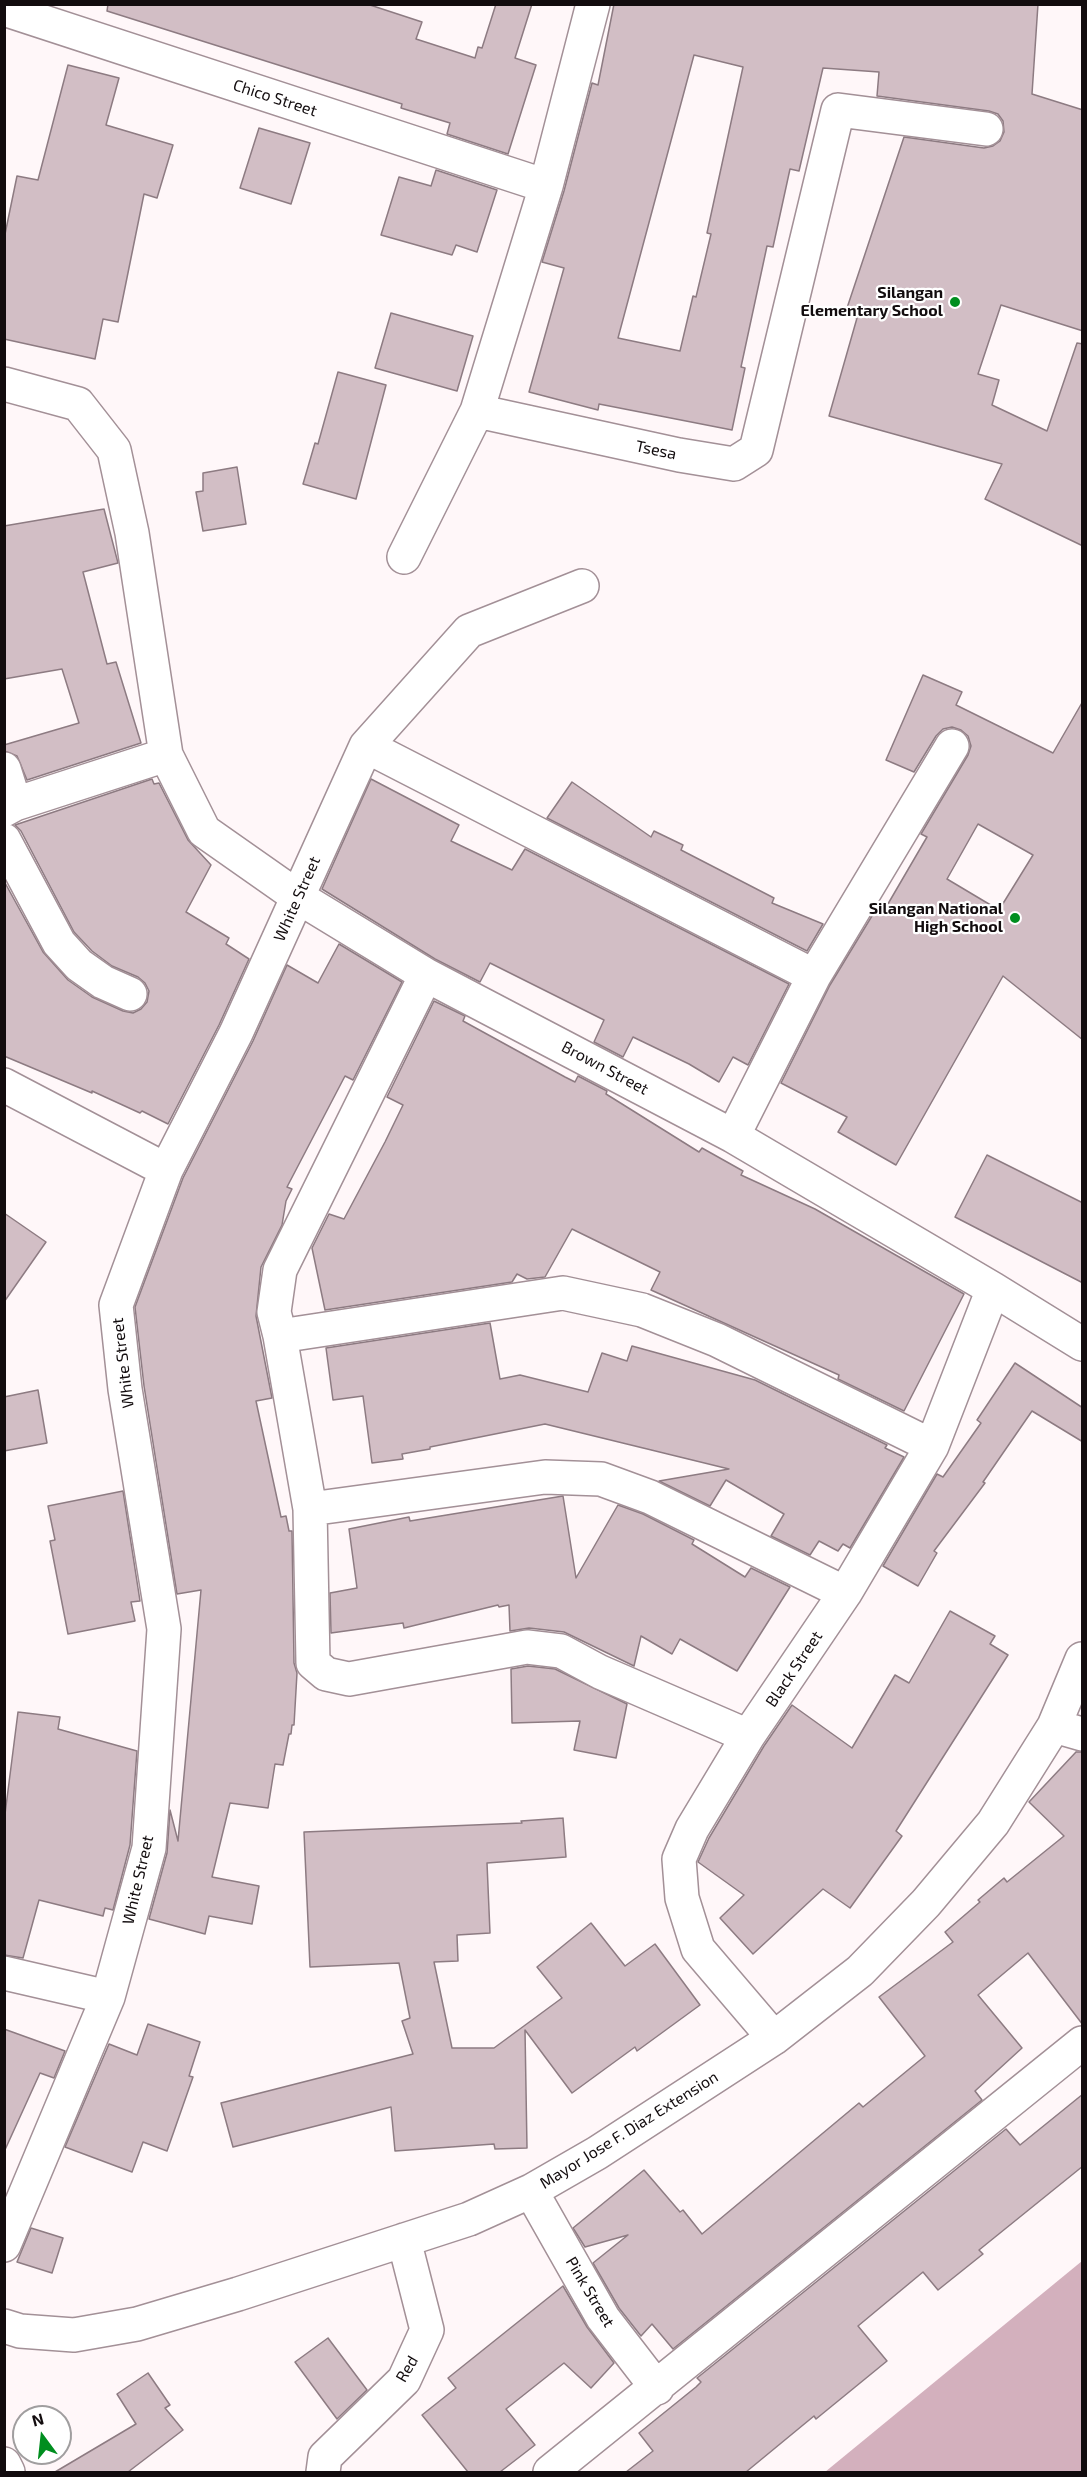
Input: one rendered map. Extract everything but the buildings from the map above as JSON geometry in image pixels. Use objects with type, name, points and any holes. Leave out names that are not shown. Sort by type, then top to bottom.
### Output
[{"type":"street","points":[[404,558],[477,411],[546,186],[593,4]]},
{"type":"street","name":"Chico Street","points":[[4,9],[546,186]]},
{"type":"street","name":"Tsesa","points":[[477,411],[679,455],[734,464],[756,450],[838,110],[986,129]]},
{"type":"street","name":"Brown Street","points":[[4,384],[78,404],[114,450],[132,533],[166,755],[204,831],[298,897],[426,975],[733,1136],[1083,1344]]},
{"type":"street","name":"White Street","points":[[4,2245],[108,1997],[149,1848],[164,1629],[125,1389],[116,1305],[166,1170],[236,1033],[366,746],[469,631],[582,586]]},
{"type":"street","points":[[366,746],[814,976]]},
{"type":"street","points":[[733,1136],[814,976],[952,746]]},
{"type":"street","points":[[4,769],[10,807],[166,755]]},
{"type":"street","points":[[4,840],[59,943],[79,965],[103,982],[130,994]]},
{"type":"street","points":[[426,975],[280,1270],[274,1312],[310,1509],[313,1663],[326,1674],[349,1679],[527,1647],[561,1651],[600,1672],[748,1736]]},
{"type":"street","points":[[4,1085],[166,1170]]},
{"type":"street","name":"Black Street","points":[[774,2038],[698,1949],[682,1898],[679,1859],[692,1829],[748,1736],[846,1593],[932,1446],[993,1289]]},
{"type":"street","points":[[280,1336],[563,1293],[642,1310],[717,1340],[932,1446]]},
{"type":"street","points":[[310,1509],[545,1477],[601,1479],[650,1497],[846,1593]]},
{"type":"street","name":"Mayor Jose F. Diaz Extension","points":[[4,2326],[20,2331],[74,2336],[136,2324],[238,2294],[469,2219],[531,2191],[597,2153],[774,2038],[860,1971],[926,1903],[1068,1730],[1083,1659]]},
{"type":"street","points":[[4,1973],[108,1997]]},
{"type":"street","points":[[550,2472],[1083,2043]]},
{"type":"street","name":"Pink Street","points":[[531,2191],[603,2318],[657,2388]]},
{"type":"street","name":"Red","points":[[324,2472],[325,2457],[404,2380],[427,2330],[404,2240]]},
{"type":"street","points":[[4,2464],[8,2472]]},
{"type":"shaded area","points":[[1082,2261],[1082,2472],[825,2472]]},
{"type":"place","name":"Silangan Elementary School","points":[[955,302]]},
{"type":"place","name":"Silangan National High School","points":[[1015,918]]}]
